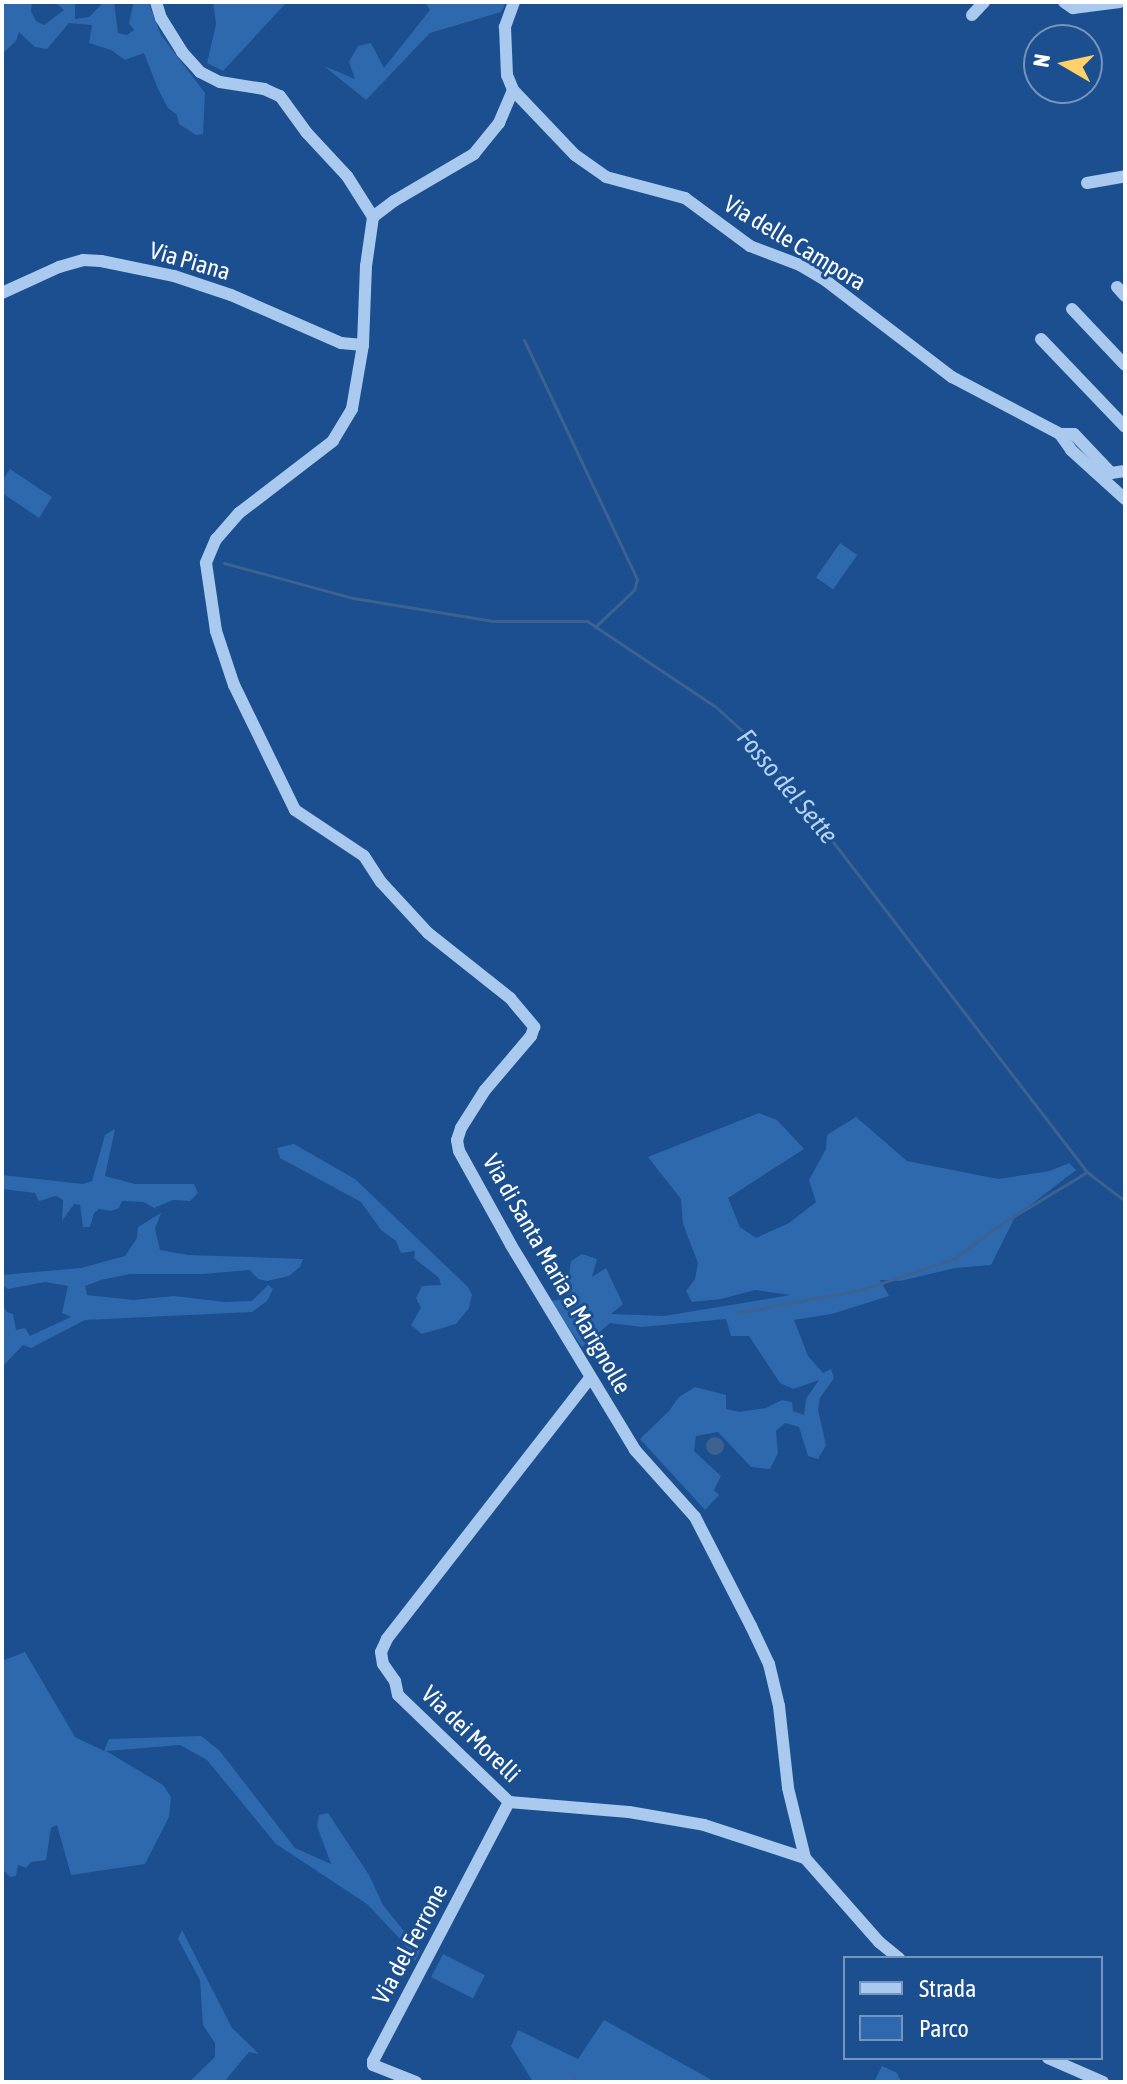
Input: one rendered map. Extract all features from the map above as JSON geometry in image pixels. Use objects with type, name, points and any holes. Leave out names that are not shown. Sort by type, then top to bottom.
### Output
[{"type":"street","points":[[156,2],[161,18],[182,52],[200,72],[220,82],[264,89],[280,96],[307,133],[347,176],[373,217],[394,201],[474,154],[499,123],[513,90],[507,75],[503,46],[505,27],[514,2]]},
{"type":"street","points":[[972,15],[984,2]]},
{"type":"street","points":[[1064,2],[1073,8],[1120,2]]},
{"type":"street","name":"Via delle Campora","points":[[513,90],[575,155],[596,171],[613,180],[685,198],[742,241],[800,265],[825,280],[952,377],[1060,434],[1071,450],[1125,499]]},
{"type":"street","points":[[1087,183],[1125,176]]},
{"type":"street","name":"Via di Santa Maria a Marignolle","points":[[373,217],[366,266],[363,345],[352,409],[333,441],[239,513],[223,528],[211,547],[206,563],[216,631],[234,685],[295,810],[364,856],[381,882],[428,933],[528,1015],[534,1027],[531,1036],[485,1090],[457,1140],[459,1151],[511,1245],[635,1450],[695,1517],[769,1664],[779,1706],[796,1828],[805,1858],[879,1942],[896,1956]]},
{"type":"street","name":"Via Piana","points":[[2,293],[59,267],[83,260],[101,261],[174,276],[231,295],[341,343],[363,345]]},
{"type":"street","points":[[1072,309],[1125,365]]},
{"type":"street","points":[[1041,339],[1125,427]]},
{"type":"street","points":[[1060,434],[1074,434],[1111,473],[1125,471]]},
{"type":"street","name":"Via dei Morelli","points":[[590,1378],[422,1592],[381,1652],[398,1695],[509,1802],[629,1812],[704,1825],[805,1858]]},
{"type":"street","name":"Via del Ferrone","points":[[416,2082],[373,2065],[373,2061],[509,1802]]},
{"type":"street","points":[[1053,2060],[1103,2082]]},
{"type":"green space","points":[[2,2],[32,2],[31,11],[36,21],[44,25],[64,10],[55,2],[75,2],[75,19],[89,17],[104,2],[114,2],[118,33],[127,35],[134,30],[129,23],[134,2],[148,2],[161,35],[205,93],[203,134],[196,135],[179,124],[177,115],[168,108],[158,89],[144,53],[125,60],[111,50],[89,43],[92,25],[69,23],[47,49],[35,47],[19,32],[16,41],[2,54]]},
{"type":"green space","points":[[213,2],[287,2],[223,71],[207,63],[216,24]]},
{"type":"green space","points":[[425,2],[506,2],[501,12],[430,33],[366,100],[324,66],[355,79],[349,62],[358,46],[371,43],[384,68],[430,10]]},
{"type":"green space","points":[[10,469],[52,497],[39,518],[2,493],[2,481]]},
{"type":"green space","points":[[840,543],[857,555],[833,589],[816,577]]},
{"type":"green space","points":[[759,1113],[777,1120],[804,1149],[728,1198],[740,1227],[756,1238],[789,1223],[816,1202],[809,1180],[826,1149],[827,1135],[856,1117],[907,1161],[998,1179],[1050,1171],[1069,1163],[1076,1170],[1015,1217],[991,1265],[955,1268],[900,1281],[880,1280],[889,1296],[832,1314],[794,1320],[808,1356],[823,1373],[831,1369],[834,1378],[820,1398],[818,1410],[826,1445],[818,1459],[808,1456],[799,1427],[785,1423],[776,1431],[778,1453],[770,1469],[751,1467],[718,1432],[696,1436],[694,1451],[721,1476],[714,1490],[719,1495],[705,1510],[640,1439],[679,1397],[695,1387],[726,1395],[726,1409],[739,1412],[766,1408],[782,1400],[792,1402],[793,1411],[804,1415],[806,1399],[819,1380],[793,1389],[780,1383],[749,1336],[731,1336],[726,1319],[642,1327],[610,1323],[582,1347],[550,1301],[565,1299],[571,1261],[582,1254],[597,1259],[592,1277],[606,1268],[623,1304],[611,1314],[664,1316],[791,1295],[755,1290],[721,1299],[692,1302],[686,1291],[695,1279],[698,1263],[683,1224],[681,1199],[648,1157]]},
{"type":"green space","points":[[115,1129],[105,1176],[135,1184],[194,1184],[198,1193],[190,1201],[173,1200],[154,1208],[144,1202],[122,1201],[119,1208],[111,1211],[99,1209],[94,1213],[90,1227],[83,1227],[80,1205],[74,1204],[62,1221],[63,1200],[56,1196],[39,1201],[35,1193],[2,1189],[2,1175],[83,1184],[92,1181],[105,1135]]},
{"type":"green space","points":[[294,1144],[355,1179],[468,1287],[472,1295],[469,1308],[456,1324],[422,1334],[411,1325],[421,1308],[416,1298],[422,1286],[441,1285],[439,1278],[414,1258],[415,1251],[401,1253],[396,1241],[381,1230],[361,1202],[280,1158],[277,1148]]},
{"type":"green space","points":[[161,1213],[155,1229],[160,1250],[188,1255],[303,1259],[300,1267],[289,1276],[267,1281],[258,1279],[250,1270],[203,1274],[130,1274],[101,1280],[85,1286],[87,1295],[133,1300],[174,1296],[224,1302],[252,1301],[268,1285],[273,1289],[267,1301],[252,1312],[85,1320],[31,1348],[23,1345],[2,1367],[2,1304],[7,1312],[13,1314],[16,1330],[25,1328],[30,1336],[71,1317],[62,1313],[68,1286],[45,1282],[8,1289],[2,1285],[2,1275],[81,1268],[125,1256],[137,1238],[138,1227]]},
{"type":"green space","points":[[25,1652],[75,1737],[104,1751],[109,1739],[201,1736],[219,1750],[295,1848],[331,1864],[317,1826],[319,1815],[328,1813],[369,1875],[383,1905],[420,1951],[415,1961],[401,1940],[367,1904],[276,1844],[207,1760],[180,1745],[106,1751],[163,1785],[171,1797],[169,1817],[145,1864],[71,1875],[57,1825],[51,1828],[46,1860],[31,1862],[26,1868],[18,1865],[16,1876],[10,1877],[2,1869],[2,1661]]},
{"type":"green space","points":[[182,1930],[232,2028],[259,2054],[249,2052],[224,2082],[189,2082],[215,2057],[215,2043],[203,2025],[200,1980],[178,1939]]},
{"type":"green space","points":[[443,1954],[485,1975],[473,1999],[431,1977]]},
{"type":"green space","points":[[604,2020],[713,2082],[533,2082],[511,2046],[518,2030],[578,2059]]},
{"type":"green space","points":[[882,2066],[897,2073],[901,2082],[874,2082]]},
{"type":"shaded area","points":[[715,1437],[724,1446],[715,1455],[706,1446]]},
{"type":"waterway","points":[[524,340],[637,579],[634,590],[595,627]]},
{"type":"waterway","name":"Fosso del Sette","points":[[224,563],[353,598],[493,621],[587,621],[716,707],[760,747],[1087,1172],[1125,1201]]},
{"type":"waterway","points":[[736,1313],[864,1289],[955,1258],[1001,1224],[1087,1172]]}]
